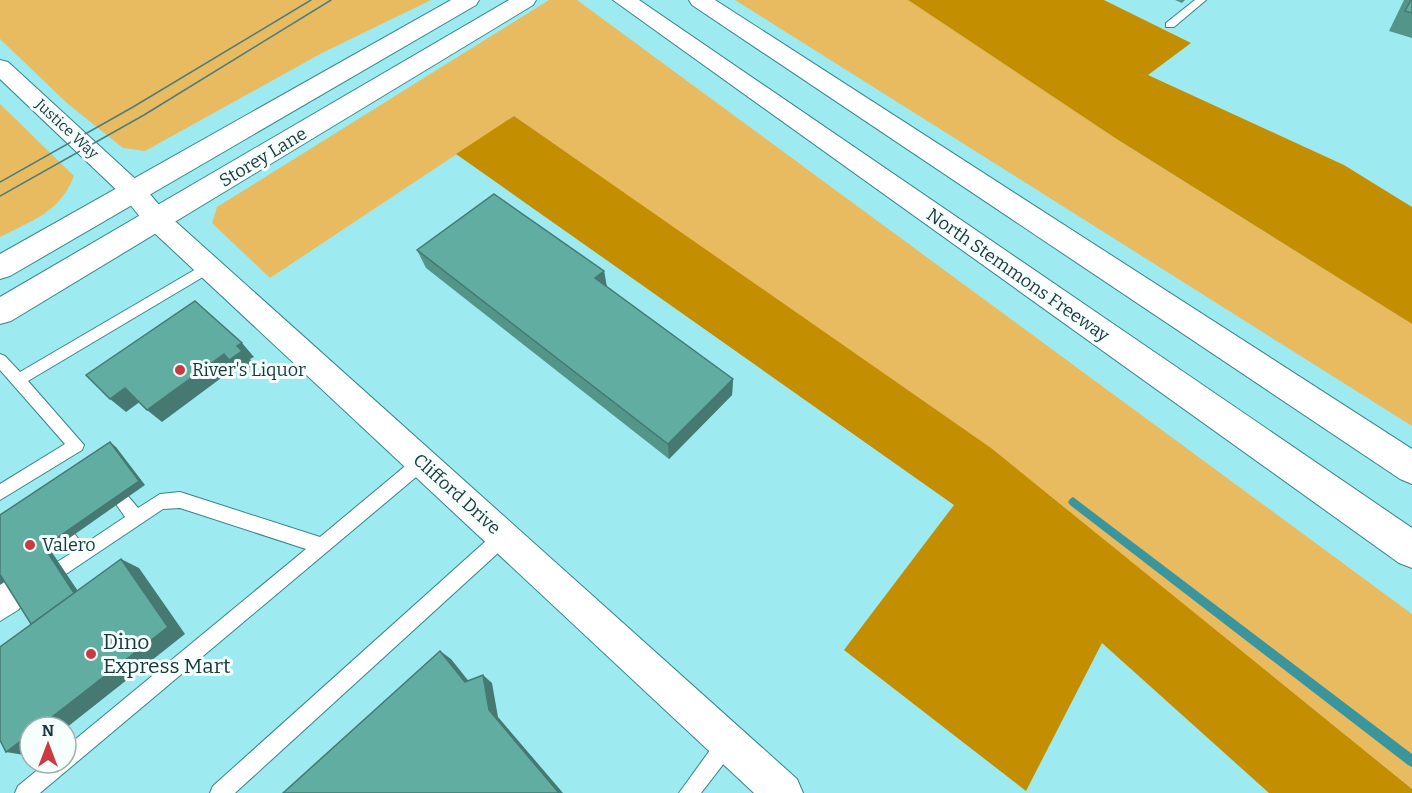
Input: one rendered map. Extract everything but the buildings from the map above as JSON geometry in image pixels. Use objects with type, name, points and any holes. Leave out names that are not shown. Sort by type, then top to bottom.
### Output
[{"type":"highway","name":"Storey Lane","points":[[0,268],[468,0]]},
{"type":"highway","name":"Storey Lane","points":[[0,312],[525,0]]},
{"type":"highway","name":"North Stemmons Freeway","points":[[624,0],[1412,550]]},
{"type":"highway","points":[[700,0],[1412,468]]},
{"type":"street","name":"Justice Way","points":[[0,67],[134,192]]},
{"type":"street","name":"Clifford Drive","points":[[134,192],[157,220],[783,793]]},
{"type":"lane","points":[[1170,25],[1201,0]]},
{"type":"lane","points":[[18,380],[208,267]]},
{"type":"lane","points":[[0,360],[80,450],[31,483],[0,493]]},
{"type":"lane","points":[[78,749],[422,462]]},
{"type":"lane","points":[[63,568],[160,502],[180,500],[322,546]]},
{"type":"lane","points":[[122,501],[136,518]]},
{"type":"lane","points":[[220,793],[503,537]]},
{"type":"lane","points":[[68,539],[82,556]]},
{"type":"lane","points":[[0,585],[11,604]]},
{"type":"lane","points":[[689,793],[728,742]]},
{"type":"lane","points":[[25,793],[47,775]]},
{"type":"shaded area","points":[[0,0],[431,0],[322,53],[145,151],[123,148],[68,104],[0,39]]},
{"type":"shaded area","points":[[549,0],[577,0],[1412,614],[1412,789],[1141,571],[514,116],[270,278],[212,223],[217,207]]},
{"type":"shaded area","points":[[735,0],[908,0],[1115,138],[1412,324],[1412,426]]},
{"type":"shaded area","points":[[908,0],[1104,0],[1191,43],[1148,75],[1344,165],[1412,207],[1412,324],[1115,138]]},
{"type":"shaded area","points":[[0,104],[74,176],[53,207],[34,220],[0,237]]},
{"type":"shaded area","points":[[514,116],[991,448],[1412,789],[1412,793],[1269,793],[1102,643],[1026,791],[844,650],[954,505],[456,154]]},
{"type":"waterway","points":[[1073,502],[1412,761]]},
{"type":"tram line","points":[[0,182],[133,107],[311,0]]},
{"type":"tram line","points":[[0,196],[144,115],[331,0]]},
{"type":"place","name":"River's Liquor","points":[[180,370]]},
{"type":"place","name":"Valero","points":[[30,545]]},
{"type":"place","name":"Dino Express Mart","points":[[91,654]]}]
